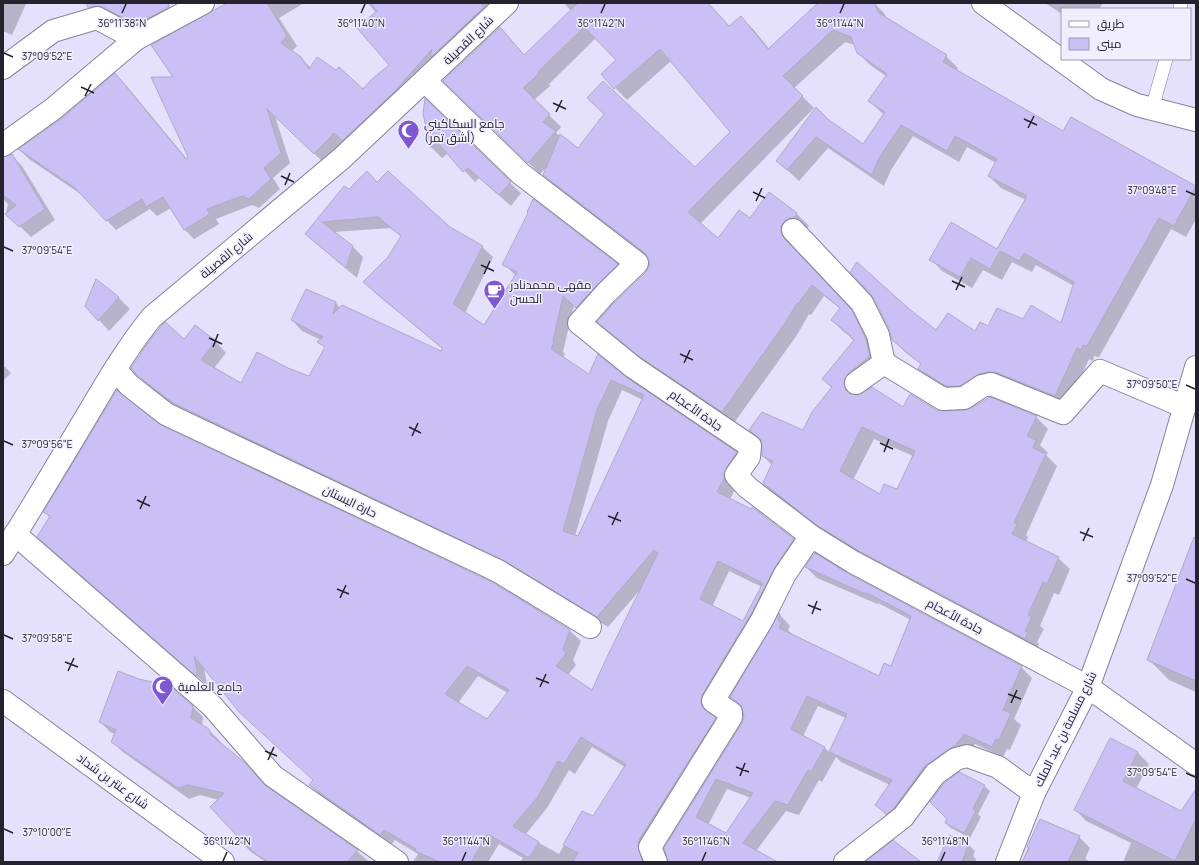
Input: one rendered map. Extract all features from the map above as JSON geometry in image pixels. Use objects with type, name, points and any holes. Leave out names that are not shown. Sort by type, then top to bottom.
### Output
[{"type":"street","points":[[3,145],[53,109],[136,39],[203,3]]},
{"type":"street","name":"شارع القصيلة","points":[[3,554],[115,369],[135,338],[152,317],[335,164],[507,3]]},
{"type":"street","points":[[983,3],[1100,89],[1137,105],[1196,120]]},
{"type":"street","points":[[3,68],[53,31],[97,18],[136,39]]},
{"type":"street","name":"جادة الأعجام","points":[[425,81],[521,174],[637,263],[606,293],[579,323],[633,367],[750,446],[749,456],[736,475],[747,487],[811,536],[853,562],[1088,687],[1196,764]]},
{"type":"street","points":[[793,230],[862,303],[878,335],[884,363],[943,399],[964,398],[982,386],[991,384],[1063,413],[1100,371],[1185,407]]},
{"type":"street","points":[[856,383],[884,363]]},
{"type":"street","name":"شارع مسلمة بن عبد الملك","points":[[1006,862],[1034,793],[1088,687],[1162,485],[1196,367]]},
{"type":"street","name":"حارة البستان","points":[[115,369],[129,385],[166,414],[498,571],[590,627]]},
{"type":"street","points":[[15,534],[212,706],[273,776],[397,862]]},
{"type":"street","points":[[656,862],[650,847],[731,717],[730,713],[714,701],[762,620],[785,574],[811,536]]},
{"type":"street","name":"شارع عنتر بن شداد","points":[[3,701],[223,862]]},
{"type":"street","points":[[845,862],[903,817],[935,774],[956,759],[967,756],[998,767],[1034,793]]},
{"type":"lane","points":[[1152,109],[1166,60]]},
{"type":"building","points":[[86,3],[168,3],[169,7],[136,25],[103,7],[94,6],[88,8]]},
{"type":"building","points":[[227,3],[267,3],[287,36],[281,43],[301,57],[309,69],[317,57],[336,70],[339,67],[363,89],[389,65],[357,28],[377,11],[370,3],[480,3],[484,7],[430,58],[432,49],[395,91],[342,141],[334,133],[314,154],[267,109],[281,153],[264,168],[271,179],[249,199],[242,196],[207,209],[210,214],[184,230],[163,197],[146,207],[142,199],[106,221],[75,188],[18,149],[61,119],[115,73],[186,159],[188,157],[151,77],[173,77],[151,45]]},
{"type":"building","points":[[578,3],[708,3],[729,26],[741,16],[768,49],[818,3],[874,3],[879,13],[947,55],[943,62],[1063,131],[1071,117],[1196,186],[1174,226],[1159,218],[1087,346],[1083,345],[1081,350],[1077,348],[1055,396],[995,372],[979,374],[960,386],[946,386],[918,369],[921,364],[892,340],[889,329],[873,297],[850,272],[857,262],[908,308],[936,330],[948,313],[975,331],[980,322],[988,326],[997,308],[1023,319],[1031,305],[1061,323],[1074,282],[1024,253],[1019,261],[1000,251],[990,269],[971,258],[960,277],[929,260],[951,222],[997,249],[1027,196],[988,176],[997,159],[955,136],[947,151],[901,125],[879,158],[872,175],[816,137],[787,170],[776,161],[816,107],[829,120],[863,144],[885,112],[868,101],[887,74],[857,53],[851,37],[833,30],[783,76],[803,96],[688,212],[718,238],[739,210],[750,218],[769,192],[797,213],[794,218],[790,218],[785,221],[781,226],[781,232],[784,238],[852,310],[866,339],[870,356],[845,378],[844,384],[846,390],[850,394],[858,395],[872,387],[903,407],[910,394],[936,410],[944,411],[965,410],[990,397],[1037,416],[1027,436],[1036,440],[1033,448],[1046,454],[1014,523],[1017,524],[1012,534],[1059,557],[1047,584],[1043,582],[1028,615],[1032,617],[1025,631],[1028,632],[1025,639],[859,551],[818,526],[763,483],[773,461],[762,456],[761,440],[749,430],[762,412],[803,430],[812,412],[832,387],[822,379],[854,340],[831,320],[840,308],[812,285],[798,304],[797,303],[785,323],[722,412],[640,357],[597,322],[646,272],[649,266],[649,259],[645,253],[543,175],[560,134],[578,148],[604,114],[587,98],[603,81],[695,167],[730,132],[660,49],[614,89],[601,74],[616,60],[584,27],[538,72],[539,74],[523,88],[550,114],[543,122],[556,131],[528,163],[443,81],[500,27],[524,55]],"holes":[[[862,427],[915,451],[897,489],[884,484],[880,494],[840,471]]]},
{"type":"building","points":[[425,98],[511,182],[499,195],[468,168],[463,172],[437,142],[431,148],[423,114]]},
{"type":"building","points":[[12,154],[45,209],[19,227],[5,214],[16,205],[3,195],[3,157]]},
{"type":"building","points":[[367,171],[377,182],[388,171],[450,227],[483,246],[453,304],[484,325],[517,272],[502,265],[528,213],[527,212],[533,199],[618,264],[576,308],[563,296],[554,342],[551,349],[589,374],[598,354],[626,377],[737,452],[726,468],[724,479],[717,492],[751,509],[752,507],[794,539],[775,567],[751,614],[702,695],[702,707],[716,718],[639,840],[638,846],[643,862],[573,862],[578,853],[563,845],[582,811],[593,816],[626,764],[581,737],[564,764],[558,761],[537,798],[513,826],[539,842],[529,858],[488,834],[471,862],[440,862],[415,851],[416,849],[384,830],[380,835],[309,785],[313,780],[239,712],[194,656],[197,670],[196,676],[37,537],[50,516],[43,512],[117,390],[161,425],[492,582],[570,630],[563,649],[566,654],[556,666],[592,690],[658,553],[654,550],[597,617],[503,560],[173,403],[138,376],[131,368],[152,337],[165,322],[184,339],[195,325],[216,341],[201,360],[241,383],[257,352],[288,368],[309,376],[325,347],[317,342],[323,337],[291,320],[306,289],[336,302],[333,314],[342,305],[441,351],[442,348],[363,282],[388,257],[401,236],[378,217],[322,222],[353,246],[346,268],[305,234],[344,186],[349,189]],"holes":[[[611,380],[644,395],[578,536],[563,531],[597,410]],[[718,561],[763,583],[743,621],[700,599]],[[467,666],[509,690],[487,719],[445,694]]]},
{"type":"building","points":[[96,279],[119,297],[98,321],[85,306]]},
{"type":"building","points":[[1194,537],[1196,538],[1196,681],[1147,660]]},
{"type":"building","points":[[815,553],[847,573],[1022,666],[1003,710],[1011,713],[999,740],[996,739],[992,747],[964,734],[955,746],[925,766],[894,808],[887,814],[875,805],[892,780],[829,752],[847,714],[807,696],[791,729],[825,747],[811,772],[808,770],[788,805],[775,801],[743,843],[778,862],[668,862],[664,848],[742,723],[744,717],[742,707],[730,697],[779,613],[778,620],[782,622],[779,628],[879,676],[884,663],[891,666],[911,616],[867,593],[863,593],[805,567]],"holes":[[[716,779],[753,793],[726,833],[696,817]]]},
{"type":"building","points":[[118,671],[139,679],[170,686],[193,706],[191,718],[209,729],[211,735],[244,762],[266,786],[358,850],[347,862],[269,862],[257,855],[246,845],[239,842],[239,838],[210,807],[224,793],[188,785],[178,788],[111,742],[116,730],[99,722]]},
{"type":"building","points":[[1110,738],[1138,752],[1123,781],[1181,811],[1196,789],[1196,819],[1175,861],[1074,810]]},
{"type":"building","points":[[959,772],[985,785],[973,809],[976,811],[964,833],[945,823],[947,819],[930,802],[944,783]]},
{"type":"building","points":[[1040,819],[1080,836],[1068,862],[1022,862]]},
{"type":"building","points":[[949,835],[969,843],[962,862],[937,862]]},
{"type":"building","points":[[893,840],[921,862],[865,862]]},
{"type":"place","name":"جامع السكاكيني (أشق تمر)","points":[[408,150]]},
{"type":"place","name":"مقهى محمدنادر الحسن","points":[[495,310]]},
{"type":"place","name":"جامع العلمية","points":[[162,706]]}]
